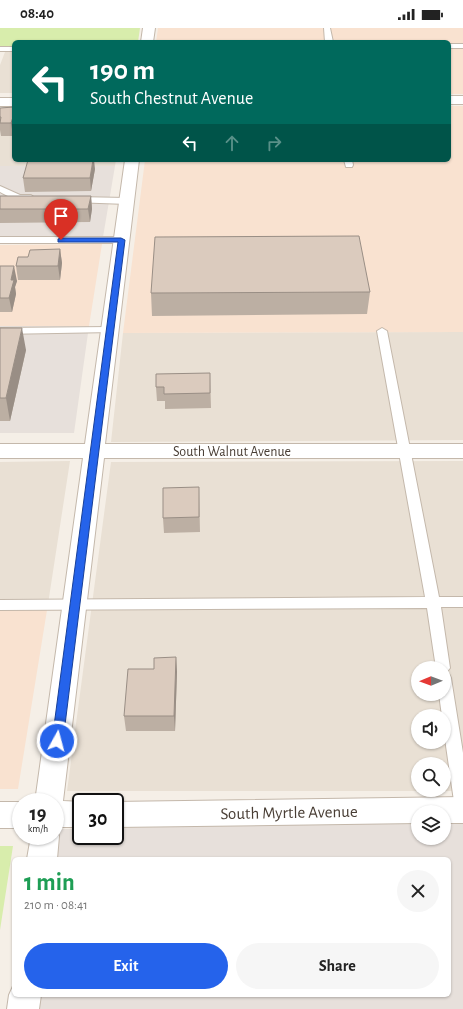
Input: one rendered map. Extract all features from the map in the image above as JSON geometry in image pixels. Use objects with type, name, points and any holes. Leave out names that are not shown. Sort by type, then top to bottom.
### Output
[{"type":"street","points":[[147,40],[149,28]]},
{"type":"street","points":[[451,100],[463,100]]},
{"type":"street","points":[[0,102],[12,102]]},
{"type":"street","points":[[50,793],[132,162]]},
{"type":"street","name":"South Walnut Avenue","points":[[0,451],[463,451]]},
{"type":"street","name":"South Myrtle Avenue","points":[[124,814],[463,809]]},
{"type":"street","points":[[0,815],[12,815]]},
{"type":"street","points":[[42,857],[44,845]]},
{"type":"street","points":[[23,1009],[24,997]]},
{"type":"lane","points":[[326,28],[329,40]]},
{"type":"lane","points":[[451,46],[463,46]]},
{"type":"lane","points":[[0,49],[12,49]]},
{"type":"lane","points":[[0,190],[18,198],[42,199]]},
{"type":"lane","points":[[66,200],[127,201]]},
{"type":"lane","points":[[0,240],[121,240]]},
{"type":"lane","points":[[0,331],[110,330]]},
{"type":"lane","points":[[382,331],[433,602],[441,661]]},
{"type":"lane","points":[[0,605],[463,602]]},
{"type":"lane","points":[[447,701],[463,809]]},
{"type":"shaded area","points":[[158,28],[463,28],[463,94],[451,94],[451,40],[156,40]]},
{"type":"shaded area","points":[[5,52],[12,52],[12,93],[0,93],[0,65]]},
{"type":"shaded area","points":[[451,106],[463,106],[463,332],[123,333],[145,162],[451,162]]},
{"type":"shaded area","points":[[0,111],[12,111],[12,162],[116,162],[115,166],[0,166]]},
{"type":"shaded area","points":[[0,166],[115,166],[103,237],[0,237]]},
{"type":"shaded area","points":[[102,244],[89,326],[0,326],[0,245]]},
{"type":"shaded area","points":[[0,326],[89,326],[74,433],[0,433]]},
{"type":"shaded area","points":[[463,332],[463,440],[111,442],[123,333]]},
{"type":"shaded area","points":[[70,461],[48,604],[0,604],[0,462]]},
{"type":"shaded area","points":[[463,461],[463,791],[451,791],[451,757],[411,757],[411,791],[67,791],[111,462]]},
{"type":"shaded area","points":[[0,604],[48,604],[18,789],[0,789]]},
{"type":"shaded area","points":[[451,820],[463,820],[463,1009],[35,1009],[37,997],[451,997],[451,857],[55,857],[57,845],[64,845],[64,829],[72,829],[72,845],[124,845],[124,828],[411,821],[411,845],[451,845]]},
{"type":"green space","points":[[0,28],[140,28],[138,40],[12,40],[12,47],[0,47]]},
{"type":"green space","points":[[0,846],[13,846],[0,930]]},
{"type":"building","points":[[12,107],[11,123],[0,123],[0,108]]},
{"type":"building","points":[[27,162],[93,162],[90,178],[23,178]]},
{"type":"building","points":[[0,196],[91,196],[88,209],[0,209]]},
{"type":"building","points":[[359,236],[370,292],[151,293],[155,237]]},
{"type":"building","points":[[60,249],[58,266],[16,266],[18,257],[28,257],[30,250]]},
{"type":"building","points":[[0,266],[14,266],[11,280],[14,280],[9,298],[0,298]]},
{"type":"building","points":[[0,328],[22,328],[6,398],[0,398]]},
{"type":"building","points":[[210,373],[210,393],[164,394],[164,387],[156,387],[156,374]]},
{"type":"building","points":[[199,487],[199,517],[163,518],[163,488]]},
{"type":"building","points":[[176,657],[174,716],[124,716],[128,669],[154,669],[154,658]]},
{"type":"route","points":[[57,741],[121,240],[61,240]]}]
